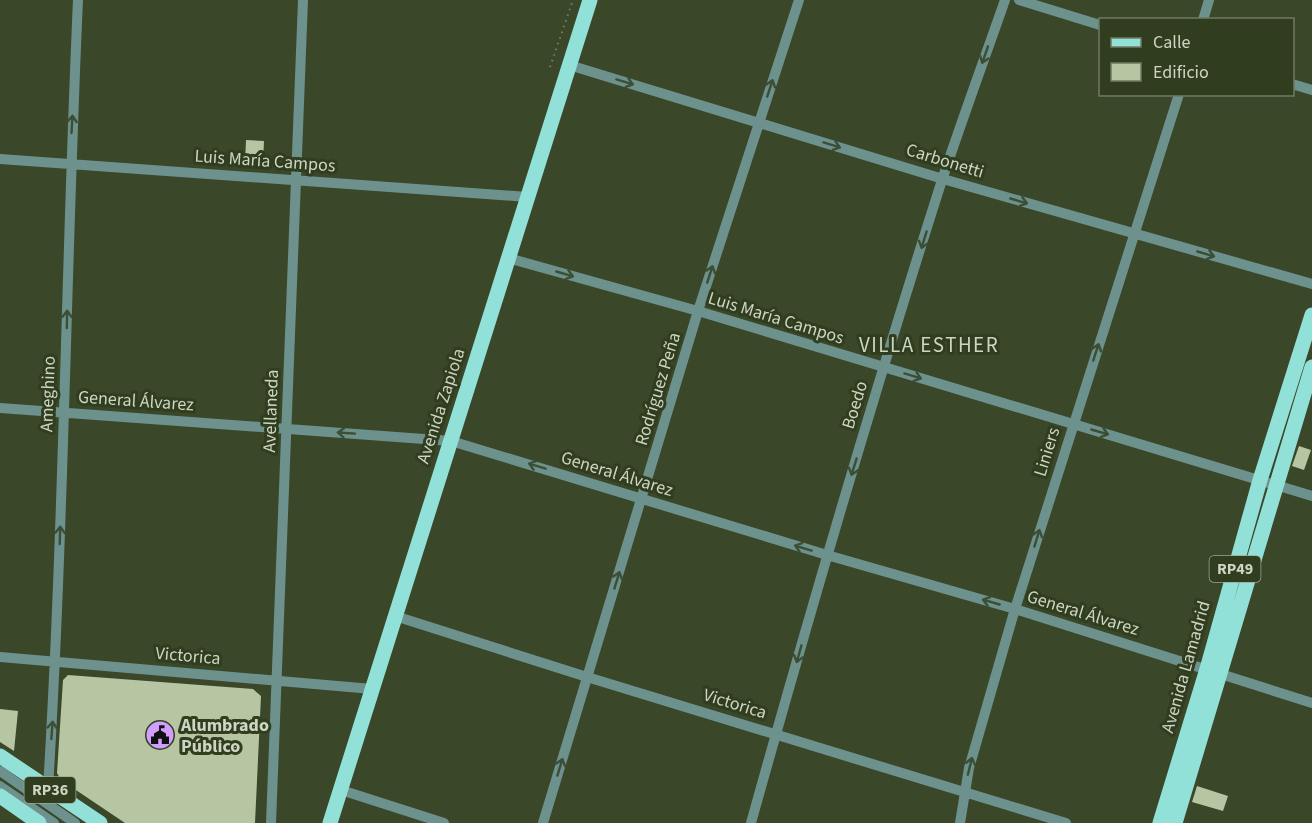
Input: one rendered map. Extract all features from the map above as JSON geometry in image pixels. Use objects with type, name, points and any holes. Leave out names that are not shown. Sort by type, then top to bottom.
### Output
[{"type":"main road","name":"Avenida Zapiola","points":[[330,823],[590,0]]},
{"type":"main road","name":"Avenida Lamadrid","points":[[1174,823],[1214,671],[1260,480],[1312,315]]},
{"type":"main road","name":"Avenida Lamadrid","points":[[1160,823],[1214,671],[1312,367]]},
{"type":"main road","name":"RP36","points":[[0,756],[100,823]]},
{"type":"main road","name":"RP36","points":[[1,794],[39,823]]},
{"type":"street","name":"Ameghino","points":[[48,788],[56,662],[70,163],[78,0]]},
{"type":"street","name":"Avellaneda","points":[[271,823],[303,0]]},
{"type":"street","name":"Rodríguez Peña","points":[[543,823],[698,311],[799,0]]},
{"type":"street","name":"Boedo","points":[[751,823],[827,555],[884,367],[943,178],[1005,0]]},
{"type":"street","points":[[1019,0],[1099,24]]},
{"type":"street","points":[[1204,18],[1209,0]]},
{"type":"street","name":"Carbonetti","points":[[569,65],[943,178],[1312,284]]},
{"type":"street","points":[[1294,84],[1312,90]]},
{"type":"street","name":"Liniers","points":[[960,823],[969,768],[1015,609],[1178,96]]},
{"type":"street","name":"Luis María Campos","points":[[0,159],[528,197]]},
{"type":"street","name":"Luis María Campos","points":[[508,258],[698,311],[1312,495]]},
{"type":"street","name":"General Álvarez","points":[[0,408],[451,441],[827,555],[1015,609],[1312,703]]},
{"type":"street","name":"Victorica","points":[[395,616],[1066,823]]},
{"type":"street","name":"Victorica","points":[[0,657],[277,679],[372,689]]},
{"type":"street","points":[[0,771],[75,823]]},
{"type":"street","points":[[341,790],[444,823]]},
{"type":"street","points":[[1,794],[54,823]]},
{"type":"path","points":[[550,67],[573,0]]},
{"type":"building","points":[[246,140],[264,141],[263,165],[245,164]]},
{"type":"building","points":[[1299,446],[1311,450],[1304,470],[1292,466]]},
{"type":"building","name":"Alumbrado Público","points":[[68,675],[253,689],[261,696],[255,823],[125,823],[61,780],[57,773],[63,680]]},
{"type":"building","points":[[0,709],[18,711],[14,751],[0,742]]},
{"type":"building","points":[[1197,786],[1228,796],[1223,811],[1192,802]]},
{"type":"place","name":"Alumbrado Público","points":[[160,735]]},
{"type":"district","name":"VILLA ESTHER","points":[[929,345]]}]
